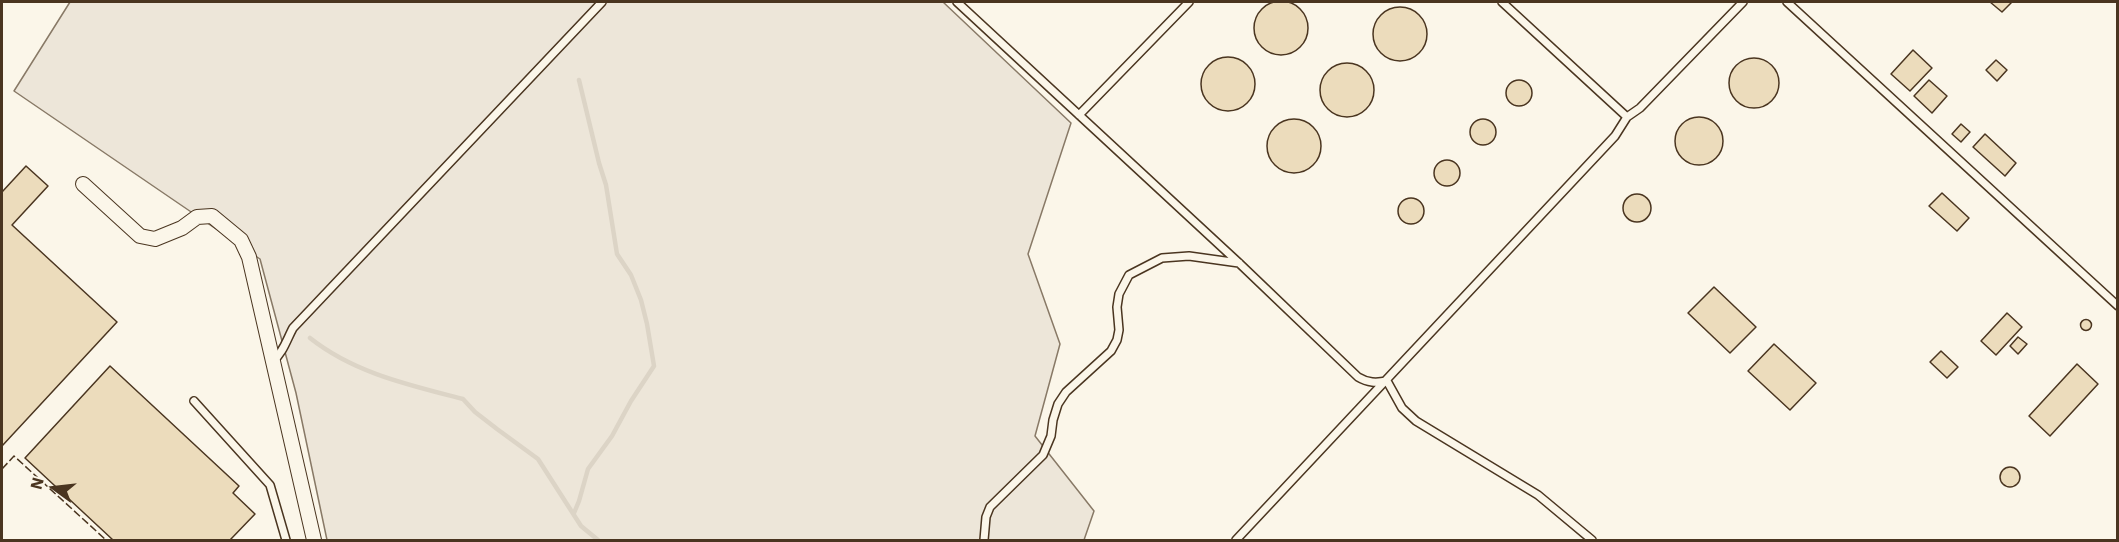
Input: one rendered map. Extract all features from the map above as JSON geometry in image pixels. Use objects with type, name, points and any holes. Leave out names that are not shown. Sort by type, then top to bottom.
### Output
[{"type":"street","points":[[83,184],[140,236],[154,239],[182,228],[197,217],[212,216],[241,240],[249,257],[314,540]]},
{"type":"lane","points":[[273,362],[281,355],[293,328],[602,2]]},
{"type":"lane","points":[[957,2],[1239,263],[1358,377],[1376,383],[1387,381]]},
{"type":"lane","points":[[1079,115],[1189,2]]},
{"type":"lane","points":[[1502,2],[1627,117]]},
{"type":"lane","points":[[1236,540],[1616,136],[1627,117],[1640,108],[1743,2]]},
{"type":"lane","points":[[1788,2],[2118,306]]},
{"type":"lane","points":[[984,540],[986,517],[990,507],[1043,455],[1051,436],[1058,404],[1066,392],[1110,351],[1117,340],[1119,294],[1129,275],[1162,258],[1189,256],[1239,263]]},
{"type":"lane","points":[[1387,381],[1402,408],[1416,421],[1538,495],[1592,540]]},
{"type":"lane","points":[[194,400],[270,485],[286,540]]},
{"type":"shaded area","points":[[70,2],[943,2],[1071,123],[1028,254],[1060,344],[1035,436],[1094,511],[1084,540],[327,540],[296,393],[260,259],[14,91]]},
{"type":"building","points":[[1281,1],[1291,3],[1300,9],[1306,18],[1308,28],[1306,38],[1300,47],[1291,53],[1281,55],[1271,53],[1262,47],[1256,38],[1254,28],[1256,18],[1262,9],[1271,3]]},
{"type":"building","points":[[1990,2],[2012,2],[2002,12]]},
{"type":"building","points":[[1400,7],[1410,9],[1419,15],[1425,24],[1427,34],[1425,44],[1419,53],[1410,59],[1400,61],[1390,59],[1381,53],[1375,44],[1373,34],[1375,24],[1381,15],[1390,9]]},
{"type":"building","points":[[1913,50],[1932,68],[1910,91],[1891,74]]},
{"type":"building","points":[[1228,57],[1238,59],[1247,65],[1253,74],[1255,84],[1253,94],[1247,103],[1238,109],[1228,111],[1218,109],[1209,103],[1203,94],[1201,84],[1203,74],[1209,65],[1218,59]]},
{"type":"building","points":[[1759,58],[1772,65],[1778,73],[1778,93],[1772,101],[1764,107],[1749,108],[1736,101],[1730,93],[1729,78],[1736,65],[1744,59]]},
{"type":"building","points":[[1996,60],[2007,70],[1997,81],[1986,70]]},
{"type":"building","points":[[1347,63],[1357,65],[1366,71],[1372,80],[1374,90],[1372,100],[1366,109],[1357,115],[1347,117],[1337,115],[1328,109],[1322,100],[1320,90],[1322,80],[1328,71],[1337,65]]},
{"type":"building","points":[[1519,80],[1528,84],[1532,93],[1528,102],[1519,106],[1510,102],[1506,93],[1510,84]]},
{"type":"building","points":[[1929,80],[1947,96],[1932,113],[1914,96]]},
{"type":"building","points":[[1699,117],[1716,124],[1723,141],[1716,158],[1699,165],[1682,158],[1675,141],[1682,124]]},
{"type":"building","points":[[1294,119],[1304,121],[1313,127],[1319,136],[1321,146],[1319,156],[1313,165],[1304,171],[1294,173],[1284,171],[1275,165],[1269,156],[1267,146],[1269,136],[1275,127],[1284,121]]},
{"type":"building","points":[[1483,119],[1492,123],[1496,132],[1492,141],[1483,145],[1474,141],[1470,132],[1474,123]]},
{"type":"building","points":[[1961,124],[1970,132],[1961,142],[1952,134]]},
{"type":"building","points":[[1985,134],[2016,163],[2005,176],[1973,147]]},
{"type":"building","points":[[1447,160],[1456,164],[1460,173],[1456,182],[1447,186],[1438,182],[1434,173],[1438,164]]},
{"type":"building","points":[[26,166],[48,186],[12,225],[117,322],[2,446],[2,192]]},
{"type":"building","points":[[1942,193],[1969,218],[1957,231],[1929,206]]},
{"type":"building","points":[[1637,194],[1647,198],[1651,208],[1647,218],[1637,222],[1627,218],[1623,208],[1627,198]]},
{"type":"building","points":[[1411,198],[1420,202],[1424,211],[1420,220],[1411,224],[1402,220],[1398,211],[1402,202]]},
{"type":"building","points":[[1714,287],[1756,327],[1730,353],[1688,313]]},
{"type":"building","points":[[2007,313],[2022,327],[1996,355],[1981,341]]},
{"type":"building","points":[[2086,320],[2090,321],[2090,329],[2086,330],[2082,329],[2081,325],[2082,321]]},
{"type":"building","points":[[2018,337],[2027,344],[2018,354],[2010,346]]},
{"type":"building","points":[[1774,344],[1816,383],[1790,410],[1748,371]]},
{"type":"building","points":[[1941,351],[1958,367],[1947,378],[1930,362]]},
{"type":"building","points":[[2077,364],[2098,384],[2050,436],[2029,416]]},
{"type":"building","points":[[110,366],[239,486],[233,493],[255,514],[230,540],[113,540],[25,458]]},
{"type":"building","points":[[2010,467],[2017,470],[2020,477],[2017,484],[2010,487],[2003,484],[2000,477],[2003,470]]},
{"type":"waterway","points":[[574,513],[588,469],[612,436],[654,366],[641,300],[631,275],[617,254],[606,185],[579,80]]},
{"type":"waterway","points":[[310,338],[327,350],[364,369],[402,383],[463,399],[475,412],[538,459],[581,526],[598,540]]},
{"type":"fence","points":[[2,469],[14,456],[106,540]]}]
